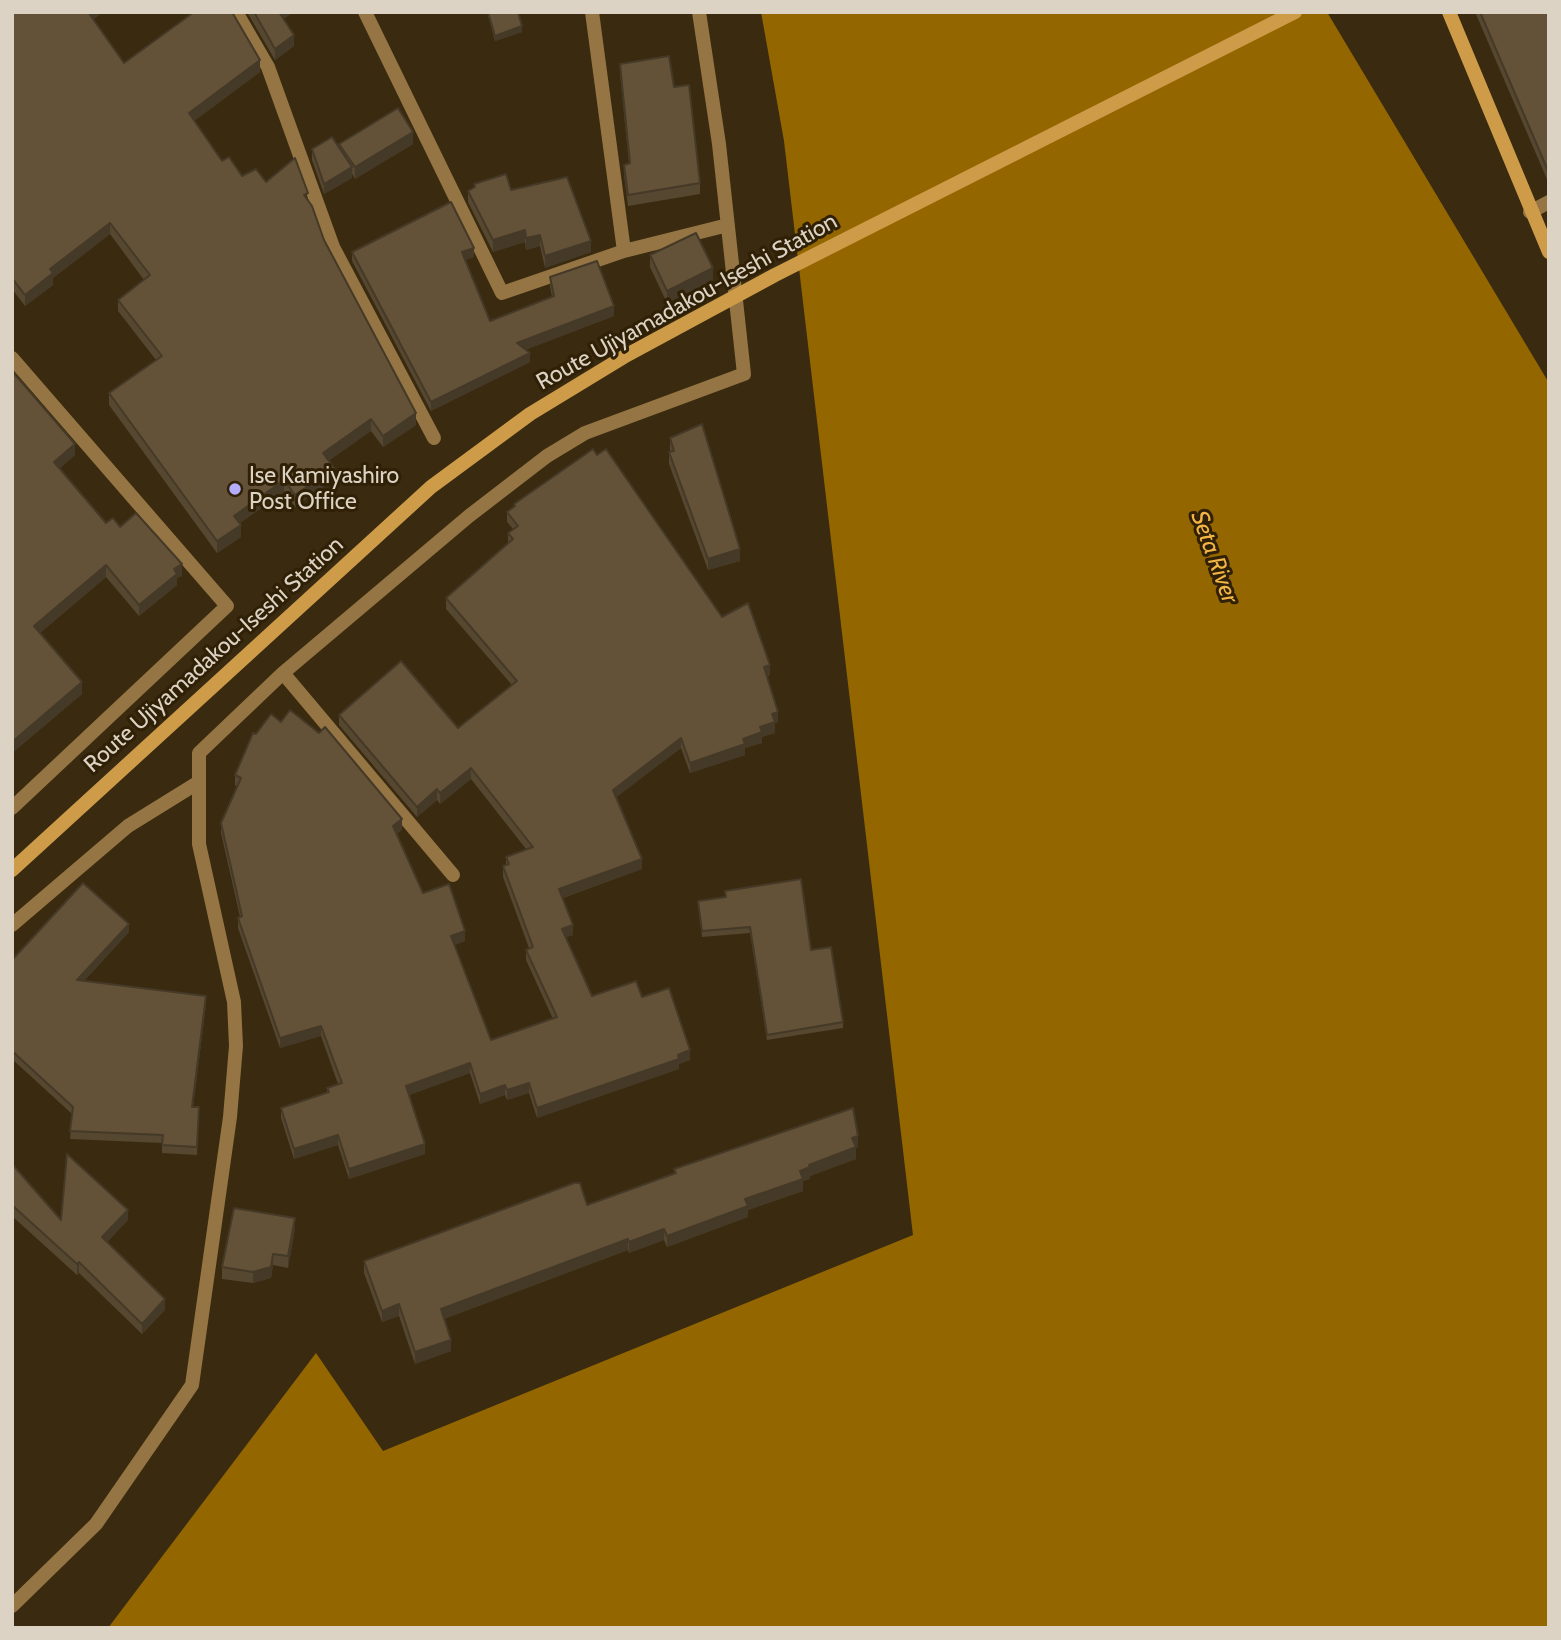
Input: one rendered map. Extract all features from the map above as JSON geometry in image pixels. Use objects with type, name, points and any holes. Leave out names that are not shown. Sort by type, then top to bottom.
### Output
[{"type":"main road","name":"Route Ujiyamadakou-Iseshi Station","points":[[12,870],[431,487],[530,414],[627,355],[775,275],[1295,12]]},
{"type":"main road","points":[[1449,12],[1530,212],[1549,252]]},
{"type":"street","points":[[236,12],[268,67],[333,247],[434,438]]},
{"type":"street","points":[[365,12],[502,293],[624,251],[728,225]]},
{"type":"street","points":[[592,12],[624,251]]},
{"type":"street","points":[[12,1606],[96,1524],[192,1385],[230,1117],[236,1046],[234,1002],[199,844],[199,753],[283,673],[469,516],[547,457],[585,433],[744,374],[728,225],[699,12]]},
{"type":"street","points":[[1530,212],[1549,202]]},
{"type":"street","points":[[12,358],[227,606],[12,808]]},
{"type":"street","points":[[283,673],[453,875]]},
{"type":"street","points":[[12,925],[128,826],[199,782]]},
{"type":"water","name":"Seta River","points":[[761,12],[1327,12],[1549,383],[1549,1628],[108,1628],[316,1353],[383,1451],[913,1235],[784,141]]},
{"type":"building","points":[[12,12],[88,12],[124,63],[194,12],[232,12],[260,60],[189,113],[222,161],[229,157],[242,176],[256,169],[266,182],[295,158],[308,193],[304,195],[312,206],[324,240],[416,413],[383,436],[371,419],[323,453],[334,468],[295,495],[284,480],[234,516],[241,525],[217,541],[109,393],[162,356],[118,300],[150,275],[110,223],[50,269],[53,273],[25,295],[12,278]]},
{"type":"building","points":[[254,12],[279,12],[294,35],[275,49]]},
{"type":"building","points":[[488,12],[518,12],[522,26],[495,36]]},
{"type":"building","points":[[1480,12],[1549,12],[1549,173]]},
{"type":"building","points":[[669,56],[674,87],[689,85],[700,183],[628,195],[624,165],[630,163],[620,64]]},
{"type":"building","points":[[398,108],[413,132],[355,167],[339,144]]},
{"type":"building","points":[[332,137],[352,167],[324,184],[312,149]]},
{"type":"building","points":[[506,174],[511,190],[567,177],[591,241],[545,256],[540,235],[526,238],[525,230],[493,240],[468,191],[475,187],[474,184]]},
{"type":"building","points":[[451,202],[474,248],[462,252],[490,321],[554,296],[550,277],[597,261],[614,306],[517,343],[530,353],[431,402],[352,252]]},
{"type":"building","points":[[696,233],[713,268],[667,291],[650,255]]},
{"type":"building","points":[[12,371],[75,444],[54,462],[106,523],[113,518],[120,527],[136,513],[182,564],[174,569],[177,574],[139,605],[106,565],[34,626],[82,682],[12,742]]},
{"type":"building","points":[[702,424],[740,549],[708,559],[669,452],[674,451],[670,438]]},
{"type":"building","points":[[593,449],[597,455],[606,449],[722,617],[748,603],[770,665],[764,667],[778,712],[772,714],[775,722],[760,727],[762,732],[743,739],[745,744],[690,763],[681,738],[613,790],[642,859],[559,889],[573,925],[562,929],[592,996],[636,981],[642,997],[669,988],[690,1050],[678,1055],[679,1059],[537,1108],[529,1083],[507,1090],[505,1085],[480,1094],[470,1063],[406,1086],[425,1144],[349,1169],[338,1135],[294,1149],[281,1108],[329,1092],[327,1088],[342,1083],[321,1026],[280,1038],[238,918],[242,916],[221,823],[241,778],[235,775],[253,733],[256,734],[271,714],[281,722],[290,710],[319,733],[325,727],[402,819],[393,826],[423,893],[449,884],[465,931],[451,936],[491,1040],[557,1017],[526,950],[533,947],[503,866],[509,864],[506,857],[533,847],[471,768],[440,793],[437,789],[417,807],[339,715],[401,661],[458,728],[517,681],[446,598],[513,539],[508,533],[518,526],[507,512],[514,504]]},
{"type":"building","points":[[801,879],[811,950],[831,947],[843,1022],[767,1035],[750,927],[702,931],[698,901],[726,897],[725,891]]},
{"type":"building","points":[[83,883],[129,924],[77,980],[206,996],[192,1107],[199,1107],[197,1147],[162,1145],[163,1135],[70,1131],[73,1107],[12,1051],[12,960]]},
{"type":"building","points":[[853,1108],[858,1136],[852,1138],[856,1147],[809,1165],[810,1167],[800,1171],[803,1179],[745,1199],[748,1206],[667,1236],[664,1229],[629,1242],[628,1239],[441,1309],[451,1340],[415,1352],[399,1304],[382,1311],[364,1261],[574,1183],[580,1183],[587,1205],[676,1173],[674,1169]]},
{"type":"building","points":[[67,1154],[128,1210],[102,1237],[165,1299],[142,1324],[79,1262],[77,1264],[12,1207],[12,1164],[61,1220]]},
{"type":"building","points":[[234,1208],[295,1218],[288,1256],[273,1254],[271,1267],[253,1272],[222,1267]]},
{"type":"place","name":"Ise Kamiyashiro Post Office","points":[[235,489]]}]
